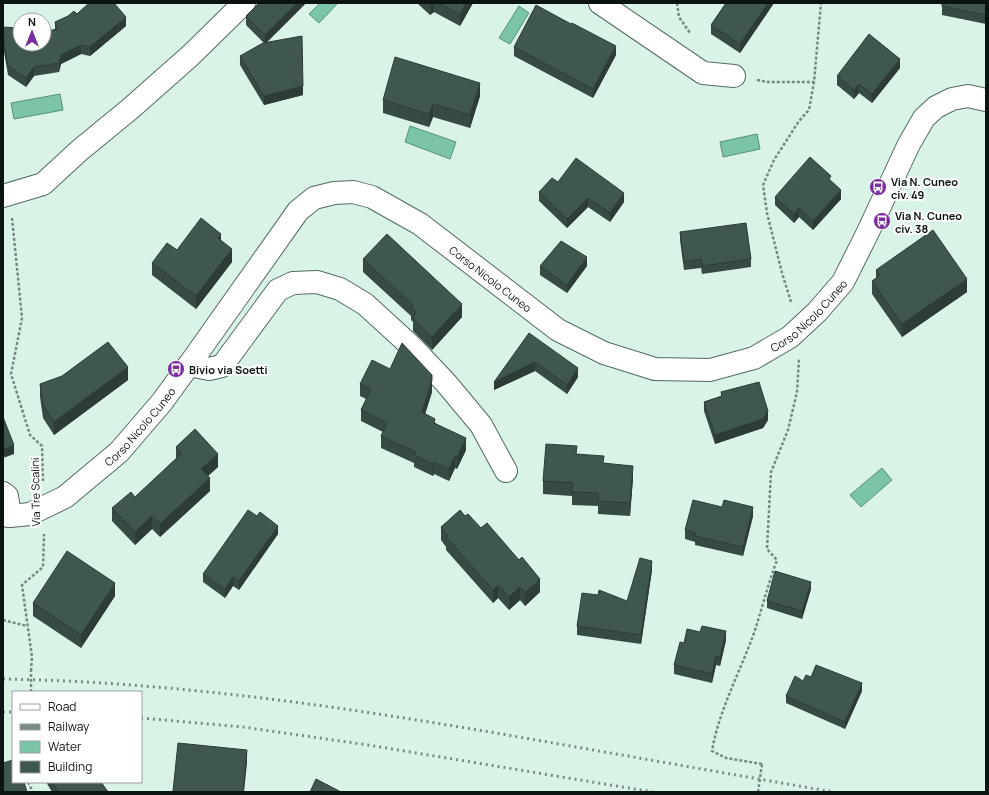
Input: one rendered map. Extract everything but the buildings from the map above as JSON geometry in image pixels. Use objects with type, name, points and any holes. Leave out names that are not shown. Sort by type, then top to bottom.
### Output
[{"type":"main road","points":[[6,196],[43,184],[80,150],[130,109],[191,55],[244,3]]},
{"type":"main road","points":[[600,3],[703,73],[734,76]]},
{"type":"main road","name":"Corso Nicolo Cuneo","points":[[6,516],[30,514],[65,496],[119,452],[162,402],[190,365],[298,212],[314,198],[334,193],[353,192],[372,197],[420,224],[558,330],[604,353],[655,369],[710,370],[754,358],[796,332],[817,312],[843,282],[909,144],[924,118],[936,107],[952,99],[968,96],[986,100]]},
{"type":"main road","points":[[190,365],[209,369],[222,366],[278,290],[293,283],[317,282],[340,289],[365,304],[412,347],[446,383],[481,425],[506,471]]},
{"type":"main road","points":[[3,493],[7,496],[6,516]]},
{"type":"path","points":[[758,792],[762,764],[726,758],[712,751],[715,732],[754,632],[777,560],[767,549],[771,472],[788,430],[797,392],[800,356],[788,294],[762,185],[774,160],[799,121],[809,110],[814,82],[821,3]]},
{"type":"path","name":"Via Tre Scalini","points":[[6,196],[22,318],[11,374],[30,435],[42,446],[44,507],[43,567],[22,585],[32,658],[31,691]]},
{"type":"path","points":[[3,620],[27,626]]},
{"type":"water","points":[[320,3],[338,3],[319,23],[309,14]]},
{"type":"water","points":[[519,6],[529,13],[510,44],[499,38]]},
{"type":"water","points":[[60,94],[63,110],[14,119],[11,103]]},
{"type":"water","points":[[410,126],[456,142],[450,159],[405,142]]},
{"type":"water","points":[[757,134],[760,149],[723,157],[720,142]]},
{"type":"water","points":[[882,468],[892,480],[861,507],[850,495]]},
{"type":"railway","points":[[3,679],[71,681],[207,692],[341,709],[475,730],[833,792]]},
{"type":"railway","points":[[3,712],[12,712]]},
{"type":"railway","points":[[142,718],[243,727],[368,745],[653,792]]},
{"type":"place","name":"Via N. Cuneo civ. 49","points":[[878,187]]},
{"type":"place","name":"Via N. Cuneo civ. 38","points":[[882,221]]},
{"type":"place","name":"Bivio via Soetti","points":[[176,369]]}]
